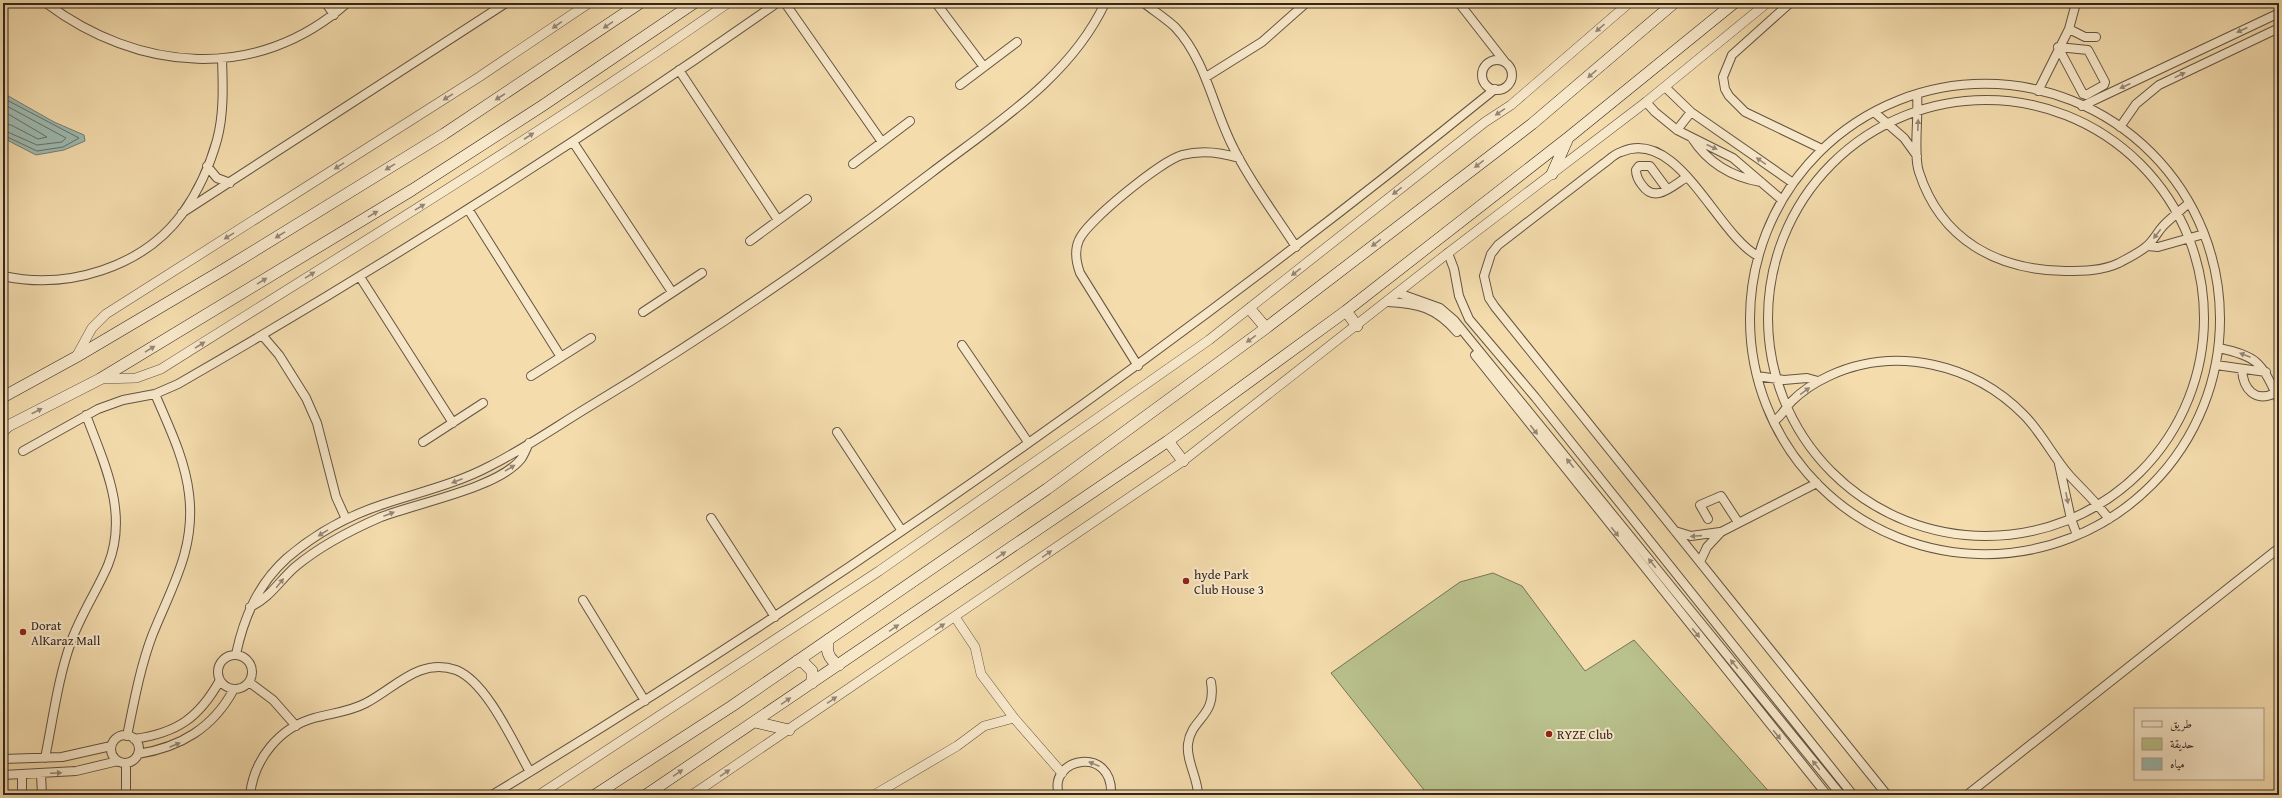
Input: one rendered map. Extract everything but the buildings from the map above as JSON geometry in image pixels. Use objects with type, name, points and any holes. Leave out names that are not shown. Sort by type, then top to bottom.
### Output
[{"type":"main road","points":[[3,397],[76,357],[223,270],[444,134],[640,3]]},
{"type":"main road","points":[[5,428],[100,379],[459,160],[694,3]]},
{"type":"main road","points":[[594,795],[732,706],[1047,489],[1266,328],[1556,105],[1674,3]]},
{"type":"main road","points":[[646,795],[1168,441],[1346,311],[1569,136],[1734,3]]},
{"type":"main road","points":[[1552,174],[1569,136]]},
{"type":"main road","points":[[1250,309],[1266,328]]},
{"type":"main road","points":[[1346,311],[1357,326]]},
{"type":"main road","points":[[1168,441],[1183,461]]},
{"type":"main road","points":[[829,639],[827,651],[829,657],[839,665]]},
{"type":"main road","points":[[798,661],[803,662],[812,671],[812,683]]},
{"type":"main road","points":[[755,722],[789,730]]},
{"type":"street","points":[[46,3],[82,27],[135,48],[191,60],[222,59],[252,54],[281,45],[308,32],[334,15],[347,3]]},
{"type":"street","points":[[326,3],[334,15]]},
{"type":"street","points":[[182,213],[506,3]]},
{"type":"street","points":[[76,357],[92,328],[106,314],[480,77],[589,3]]},
{"type":"street","points":[[100,379],[136,378],[161,369],[462,180],[613,82],[728,3]]},
{"type":"street","points":[[23,451],[86,415],[110,404],[155,394],[178,384],[360,277],[468,210],[573,142],[777,3]]},
{"type":"street","points":[[785,3],[882,142]]},
{"type":"street","points":[[936,3],[984,67]]},
{"type":"street","points":[[236,654],[250,607],[265,582],[287,558],[313,539],[346,519],[384,504],[425,492],[471,475],[529,443],[644,373],[766,293],[921,181],[1049,80],[1078,47],[1105,3]]},
{"type":"street","points":[[1144,3],[1180,33],[1206,77],[1218,114],[1239,158],[1296,247]]},
{"type":"street","points":[[1206,77],[1262,42],[1306,3]]},
{"type":"street","points":[[492,795],[645,701],[774,617],[902,531],[1138,366],[1296,247],[1495,89],[1506,86],[1511,79],[1511,70],[1460,3]]},
{"type":"street","points":[[539,795],[880,571],[1203,345],[1485,122],[1511,104],[1629,3]]},
{"type":"street","points":[[692,795],[1183,461],[1357,326],[1448,253],[1646,102],[1768,3]]},
{"type":"street","points":[[1790,3],[1732,55],[1723,77],[1725,88],[1729,96],[1745,112],[1822,149]]},
{"type":"street","points":[[2038,91],[2058,47],[2069,29],[2076,3]]},
{"type":"street","points":[[2082,106],[2278,13]]},
{"type":"street","points":[[2120,127],[2136,104],[2159,85],[2279,28]]},
{"type":"street","points":[[2069,29],[2085,37],[2096,37]]},
{"type":"street","points":[[960,85],[1017,42]]},
{"type":"street","points":[[2058,47],[2088,50],[2104,82],[2104,85],[2083,94],[2058,47]]},
{"type":"street","points":[[3,276],[43,281],[70,279],[121,263],[144,250],[165,233],[182,213],[207,166],[217,140],[222,112],[222,59]]},
{"type":"street","points":[[1495,89],[1490,87],[1483,79],[1484,69],[1490,62],[1495,60],[1505,62]]},
{"type":"street","points":[[679,70],[778,220]]},
{"type":"street","points":[[1983,84],[2011,86],[2038,91],[2082,106],[2120,127],[2158,161],[2189,203],[2204,234],[2213,261],[2218,290],[2220,319],[2219,348],[2216,365],[2199,417],[2171,463],[2138,497],[2109,519],[2077,535],[2046,545],[2018,551],[1989,553],[1960,552],[1932,547],[1904,539],[1877,527],[1852,512],[1817,483],[1796,458],[1774,421],[1757,376],[1750,338],[1752,285],[1758,256],[1782,200],[1793,183],[1822,149],[1856,123],[1874,112],[1917,94],[1956,86],[1983,84]]},
{"type":"street","points":[[1665,87],[1691,112],[1793,183]]},
{"type":"street","points":[[1917,94],[1919,111],[1917,156],[1918,171],[1925,190],[1947,224],[1979,250],[2001,261],[2036,270],[2082,271],[2102,269],[2117,264],[2147,246],[2177,213],[2189,203]]},
{"type":"street","points":[[1987,101],[2028,105],[2054,112],[2097,132],[2125,151],[2145,170],[2162,190],[2177,213],[2189,239],[2198,266],[2202,293],[2204,321],[2202,349],[2192,389],[2175,427],[2160,450],[2141,471],[2120,490],[2098,505],[2070,519],[2024,532],[1989,536],[1954,533],[1908,521],[1882,509],[1837,477],[1818,457],[1786,409],[1776,380],[1768,330],[1768,304],[1771,280],[1785,232],[1803,199],[1826,169],[1844,152],[1887,123],[1919,111],[1946,104],[1987,101]]},
{"type":"street","points":[[1646,102],[1677,130],[1733,158],[1782,200]]},
{"type":"street","points":[[1677,130],[1691,112]]},
{"type":"street","points":[[1874,112],[1904,138],[1917,156]]},
{"type":"street","points":[[853,164],[910,121]]},
{"type":"street","points":[[1692,138],[1702,154],[1717,164],[1748,180],[1761,182]]},
{"type":"street","points":[[573,142],[672,292]]},
{"type":"street","points":[[1758,256],[1738,242],[1687,177],[1670,161],[1647,149],[1631,149],[1620,152],[1498,245],[1489,259],[1484,276],[1488,298],[1887,795]]},
{"type":"street","points":[[1138,366],[1080,273],[1076,257],[1079,241],[1088,227],[1143,178],[1167,161],[1181,156],[1202,152],[1225,154],[1239,158]]},
{"type":"street","points":[[207,166],[217,178],[230,183]]},
{"type":"street","points":[[1666,189],[1687,177]]},
{"type":"street","points":[[750,241],[808,199]]},
{"type":"street","points":[[468,210],[561,357]]},
{"type":"street","points":[[2147,246],[2158,247],[2204,234]]},
{"type":"street","points":[[1448,253],[1454,269],[1459,296],[1469,320],[1535,397],[1853,795]]},
{"type":"street","points":[[643,312],[702,272]]},
{"type":"street","points":[[360,277],[452,423]]},
{"type":"street","points":[[1398,293],[1432,304],[1450,314],[1841,795]]},
{"type":"street","points":[[1387,302],[1426,307],[1439,314],[1450,323],[1827,795]]},
{"type":"street","points":[[262,335],[286,365],[306,398],[317,423],[336,497],[346,519]]},
{"type":"street","points":[[531,376],[591,338]]},
{"type":"street","points":[[962,345],[1028,442]]},
{"type":"street","points":[[2219,348],[2251,356],[2266,372],[2277,396],[2253,394],[2245,386],[2242,369]]},
{"type":"street","points":[[1774,421],[1791,402],[1818,381],[1859,365],[1903,360],[1948,368],[1982,384],[2008,400],[2040,433],[2059,461],[2109,519]]},
{"type":"street","points":[[2216,365],[2266,372]]},
{"type":"street","points":[[1757,376],[1776,380],[1807,378],[1818,381]]},
{"type":"street","points":[[138,754],[139,749],[131,737],[145,656],[178,578],[189,538],[189,496],[186,475],[180,454],[155,394]]},
{"type":"street","points":[[423,442],[483,403]]},
{"type":"street","points":[[46,758],[70,643],[108,564],[115,530],[116,514],[112,489],[86,415]]},
{"type":"street","points":[[837,432],[902,531]]},
{"type":"street","points":[[250,607],[265,599],[294,568],[321,548],[371,522],[476,486],[497,476],[521,459],[529,443]]},
{"type":"street","points":[[2059,461],[2070,519],[2077,535]]},
{"type":"street","points":[[1700,562],[1706,546],[1721,532],[1817,483]]},
{"type":"street","points":[[425,492],[428,502]]},
{"type":"street","points":[[1708,520],[1700,506],[1721,496],[1738,522]]},
{"type":"street","points":[[711,518],[774,617]]},
{"type":"street","points":[[1673,529],[1692,536],[1721,532]]},
{"type":"street","points":[[1967,795],[2279,548]]},
{"type":"street","points":[[583,600],[645,701]]},
{"type":"street","points":[[955,616],[975,646],[981,674],[1014,718],[1062,772]]},
{"type":"street","points":[[236,654],[241,655],[250,662],[252,672],[249,682],[240,688],[234,689],[223,684],[220,680],[218,670],[220,664],[226,657],[236,654]]},
{"type":"street","points":[[250,795],[252,781],[262,758],[277,740],[296,726],[315,718],[355,708],[414,672],[424,668],[446,668],[466,675],[482,690],[530,772]]},
{"type":"street","points":[[126,795],[122,762],[111,752],[111,746],[117,738],[169,732],[190,719],[207,701],[220,680]]},
{"type":"street","points":[[249,682],[273,700],[296,726]]},
{"type":"street","points":[[1198,795],[1188,743],[1191,733],[1209,709],[1212,696],[1211,682]]},
{"type":"street","points":[[3,775],[76,771],[122,762],[131,762],[138,754],[177,744],[200,731],[220,712],[234,689]]},
{"type":"street","points":[[874,795],[957,746],[984,726],[1014,718]]},
{"type":"street","points":[[3,759],[46,758],[74,755],[111,746]]},
{"type":"street","points":[[1059,795],[1058,781],[1062,772],[1077,762],[1087,761],[1096,764],[1103,769],[1109,777],[1111,795]]},
{"type":"street","points":[[22,774],[22,795]]},
{"type":"street","points":[[41,774],[42,795]]},
{"type":"street","points":[[68,795],[83,795]]},
{"type":"green space","name":"RYZE Club","points":[[1493,573],[1522,586],[1585,671],[1634,640],[1772,795],[1428,795],[1331,673],[1460,582]]},
{"type":"water","points":[[3,93],[54,122],[84,135],[85,141],[64,150],[36,155],[3,138]]},
{"type":"place","name":"hyde Park Club House 3","points":[[1186,581]]},
{"type":"place","name":"Dorat AlKaraz Mall","points":[[23,632]]},
{"type":"place","name":"RYZE Club","points":[[1549,734]]}]
